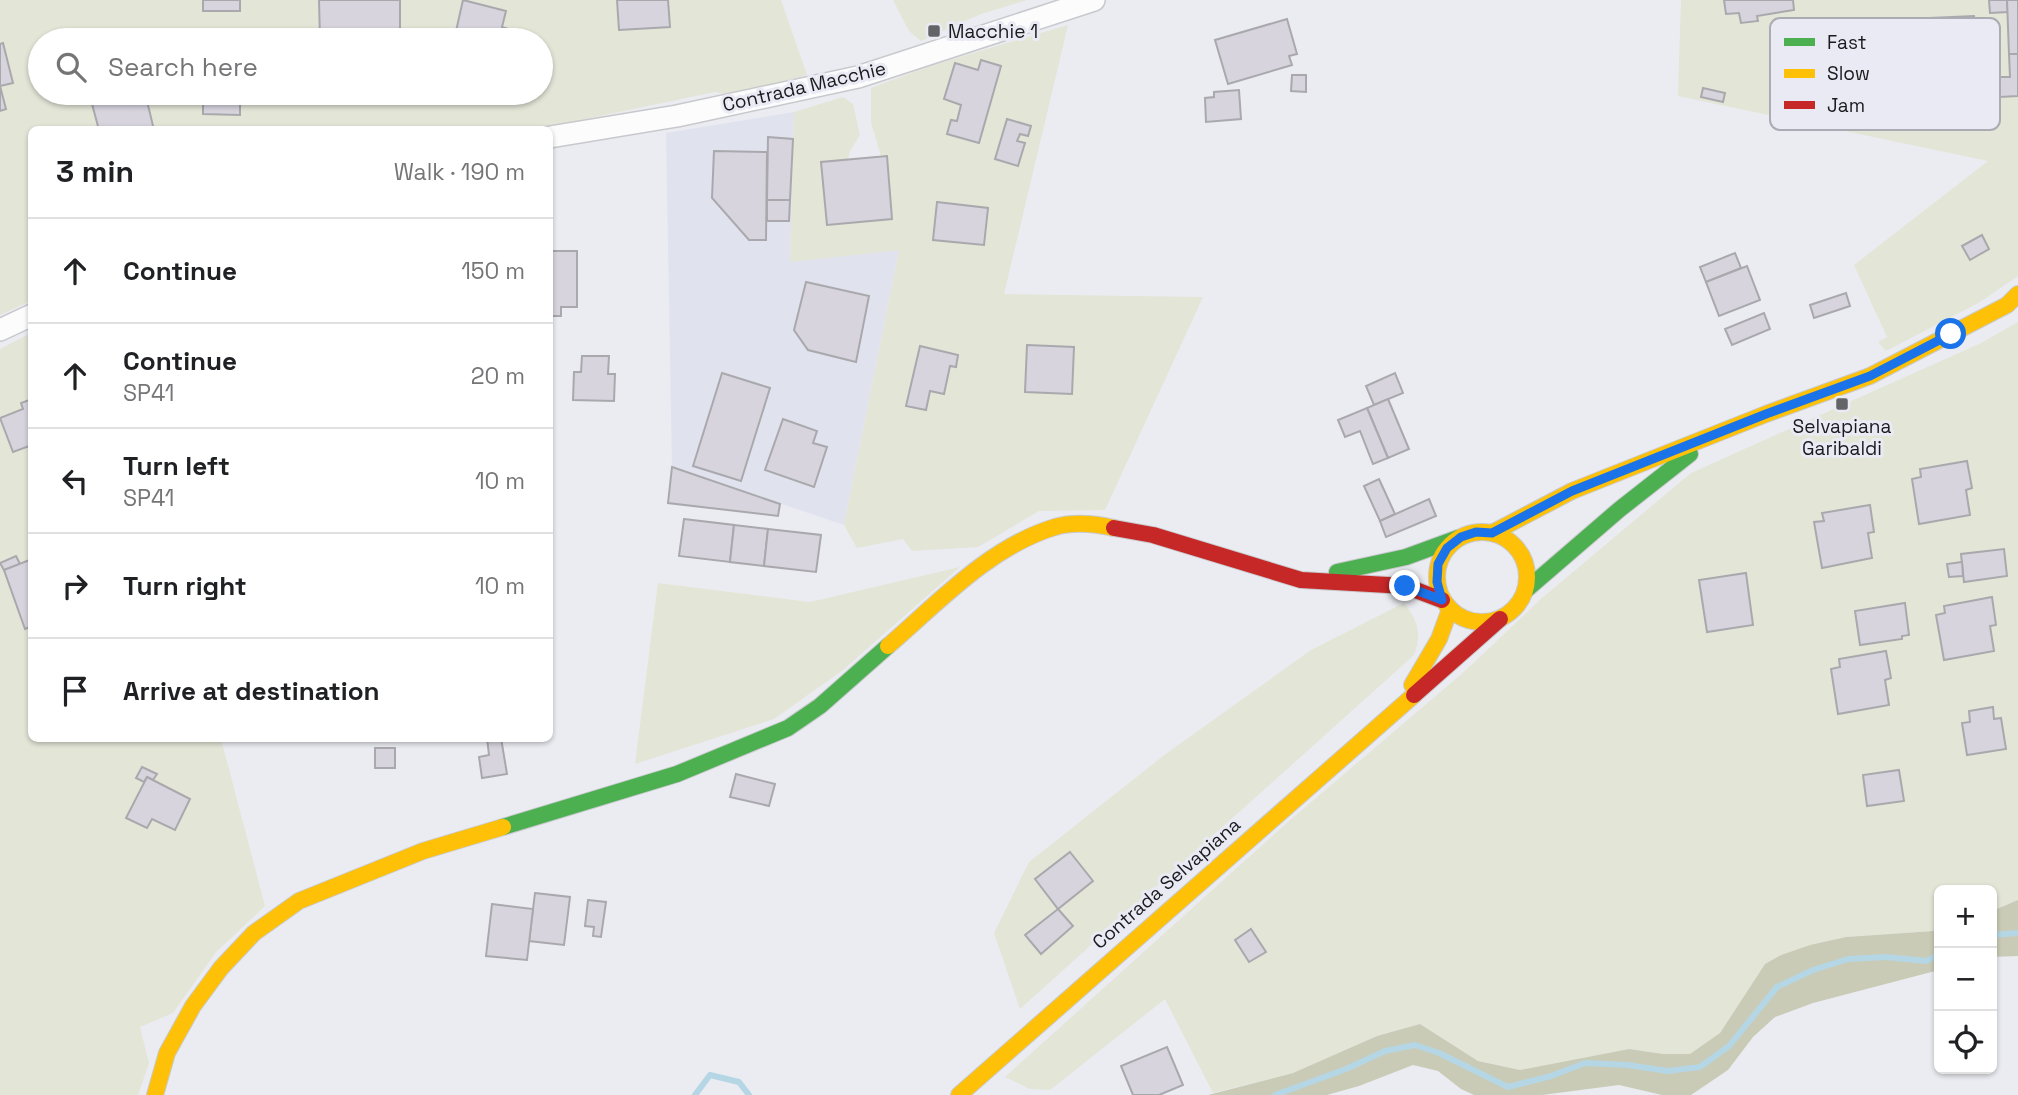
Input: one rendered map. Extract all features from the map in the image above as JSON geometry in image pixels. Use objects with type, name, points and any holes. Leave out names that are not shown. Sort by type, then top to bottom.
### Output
[{"type":"main road","points":[[1492,533],[1572,491],[1717,432],[1870,376],[2007,305],[2018,294]]},
{"type":"main road","points":[[155,1095],[173,1041],[193,1006],[254,933],[299,901],[423,851],[677,774],[788,728],[820,706],[978,568],[1009,548],[1056,527],[1094,524],[1153,535],[1301,580],[1405,586],[1446,604],[1465,620],[1483,623],[1500,619],[1516,607],[1525,590],[1620,509],[1717,432]]},
{"type":"main road","points":[[1301,580],[1406,557],[1476,532],[1492,533],[1509,541],[1521,554],[1527,571],[1525,590]]},
{"type":"main road","points":[[1446,604],[1437,582],[1438,564],[1447,548],[1461,537]]},
{"type":"main road","name":"Contrada Selvapiana","points":[[1402,704],[1439,639],[1446,604]]},
{"type":"main road","name":"Contrada Selvapiana","points":[[959,1095],[1500,619]]},
{"type":"street","name":"Contrada Macchie","points":[[553,137],[677,116],[858,77],[1094,0]]},
{"type":"street","points":[[0,330],[28,317]]},
{"type":"shaded area","points":[[0,0],[781,0],[807,75],[730,95],[715,92],[552,126],[28,126],[28,302],[0,315]]},
{"type":"shaded area","points":[[893,0],[1027,0],[981,14],[921,41],[909,31]]},
{"type":"shaded area","points":[[1681,0],[2018,0],[2018,276],[1980,302],[1886,351],[1878,342],[1887,337],[1854,265],[1988,161],[1840,130],[2000,130],[2000,18],[1770,18],[1770,115],[1678,96]]},
{"type":"shaded area","points":[[1068,25],[1004,294],[1203,297],[1105,510],[1039,511],[978,547],[912,551],[903,539],[857,548],[844,525],[899,250],[790,262],[794,112],[843,97],[853,104],[860,135],[848,159],[881,156],[871,123],[871,88],[930,66]]},
{"type":"shaded area","points":[[794,112],[790,261],[899,250],[844,525],[672,467],[666,133]]},
{"type":"shaded area","points":[[2018,322],[2018,900],[1997,909],[1997,885],[1934,885],[1934,931],[1846,937],[1781,955],[1765,964],[1720,1033],[1691,1054],[1663,1054],[1629,1049],[1520,1070],[1478,1061],[1420,1024],[1377,1036],[1293,1073],[1213,1093],[1165,999],[1050,1090],[1030,1089],[1005,1077],[1289,821],[1465,671],[1542,598],[1691,473],[1981,343]]},
{"type":"shaded area","points":[[28,335],[28,742],[222,742],[265,906],[216,952],[173,1013],[140,1027],[149,1063],[138,1095],[0,1095],[0,349]]},
{"type":"shaded area","points":[[960,567],[843,670],[774,719],[635,764],[658,583],[810,602]]},
{"type":"shaded area","points":[[1404,603],[1417,628],[1418,641],[1414,655],[1020,1009],[994,933],[1029,862],[1167,753],[1311,650]]},
{"type":"green space","points":[[2018,900],[2018,956],[1997,957],[1997,909]]},
{"type":"green space","points":[[1934,931],[1934,971],[1813,1003],[1775,1017],[1753,1037],[1728,1070],[1691,1095],[1662,1095],[1619,1085],[1542,1095],[1474,1095],[1461,1089],[1438,1071],[1413,1065],[1327,1095],[1208,1095],[1293,1073],[1377,1036],[1420,1024],[1478,1061],[1520,1070],[1629,1049],[1663,1054],[1690,1054],[1720,1033],[1765,964],[1810,945],[1846,937]]},
{"type":"building","points":[[203,0],[240,0],[240,11],[203,11]]},
{"type":"building","points":[[319,0],[400,0],[400,28],[320,28]]},
{"type":"building","points":[[463,0],[506,11],[502,27],[505,28],[457,28]]},
{"type":"building","points":[[617,0],[668,0],[670,27],[619,30]]},
{"type":"building","points":[[1724,0],[1793,0],[1794,10],[1757,16],[1758,21],[1741,23],[1739,13],[1726,14]]},
{"type":"building","points":[[1989,0],[2007,0],[2008,12],[1990,13]]},
{"type":"building","points":[[2007,0],[2018,0],[2018,54],[2009,54]]},
{"type":"building","points":[[1974,16],[1974,18],[1930,18]]},
{"type":"building","points":[[1287,19],[1297,54],[1289,56],[1292,65],[1228,84],[1215,40]]},
{"type":"building","points":[[3,43],[13,83],[0,86],[0,44]]},
{"type":"building","points":[[2009,54],[2018,54],[2018,96],[2000,97],[2000,77],[2010,77]]},
{"type":"building","points":[[981,60],[1001,66],[979,143],[947,134],[951,120],[957,121],[961,105],[944,99],[955,63],[978,70]]},
{"type":"building","points":[[1292,75],[1306,75],[1306,92],[1291,91]]},
{"type":"building","points":[[0,86],[6,109],[0,111]]},
{"type":"building","points":[[1703,88],[1725,93],[1723,102],[1701,97]]},
{"type":"building","points":[[1239,90],[1241,119],[1206,122],[1205,98],[1214,97],[1214,92]]},
{"type":"building","points":[[92,105],[148,105],[153,126],[98,126]]},
{"type":"building","points":[[203,105],[240,105],[240,115],[203,114]]},
{"type":"building","points":[[1007,119],[1031,126],[1028,136],[1020,134],[1017,141],[1025,143],[1018,166],[995,159]]},
{"type":"building","points":[[768,137],[793,139],[790,200],[767,200]]},
{"type":"building","points":[[714,151],[767,152],[766,240],[749,240],[712,198]]},
{"type":"building","points":[[887,156],[892,219],[827,225],[821,162]]},
{"type":"building","points":[[767,200],[790,200],[789,221],[767,221]]},
{"type":"building","points":[[937,202],[988,208],[984,245],[933,240]]},
{"type":"building","points":[[1982,235],[1989,249],[1970,260],[1962,246]]},
{"type":"building","points":[[553,251],[577,251],[577,307],[561,307],[561,316],[553,316]]},
{"type":"building","points":[[1735,253],[1741,268],[1706,282],[1700,267]]},
{"type":"building","points":[[1747,266],[1760,300],[1719,316],[1706,282]]},
{"type":"building","points":[[806,282],[869,296],[856,362],[808,350],[794,330]]},
{"type":"building","points":[[1846,293],[1850,306],[1814,318],[1810,305]]},
{"type":"building","points":[[1764,313],[1770,329],[1732,345],[1725,329]]},
{"type":"building","points":[[1027,345],[1074,347],[1072,394],[1025,392]]},
{"type":"building","points":[[920,346],[958,355],[956,367],[950,366],[944,394],[930,391],[926,410],[906,406]]},
{"type":"building","points":[[582,356],[609,356],[608,374],[615,374],[614,401],[573,400],[574,372],[581,372]]},
{"type":"building","points":[[722,373],[770,388],[741,481],[693,466]]},
{"type":"building","points":[[1395,373],[1403,393],[1374,405],[1366,386]]},
{"type":"building","points":[[1388,399],[1409,449],[1388,458],[1367,408]]},
{"type":"building","points":[[28,400],[28,446],[13,452],[0,418],[23,409],[21,403]]},
{"type":"building","points":[[1367,408],[1388,458],[1373,464],[1360,431],[1345,437],[1338,420]]},
{"type":"building","points":[[783,419],[817,431],[813,443],[827,447],[814,487],[765,470]]},
{"type":"building","points":[[1967,461],[1972,488],[1966,490],[1970,515],[1919,524],[1912,479],[1921,477],[1920,469]]},
{"type":"building","points":[[672,467],[780,504],[778,516],[668,503]]},
{"type":"building","points":[[1379,479],[1395,514],[1380,521],[1364,486]]},
{"type":"building","points":[[1429,499],[1436,516],[1386,537],[1380,521]]},
{"type":"building","points":[[1870,505],[1874,532],[1868,533],[1872,558],[1822,568],[1814,522],[1824,521],[1822,513]]},
{"type":"building","points":[[684,519],[734,525],[730,562],[679,556]]},
{"type":"building","points":[[734,525],[768,529],[764,566],[730,562]]},
{"type":"building","points":[[768,529],[821,535],[816,572],[764,566]]},
{"type":"building","points":[[2004,549],[2007,576],[1964,582],[1961,554]]},
{"type":"building","points":[[16,556],[20,564],[4,570],[0,563]]},
{"type":"building","points":[[28,561],[28,628],[25,629],[4,570]]},
{"type":"building","points":[[1962,562],[1963,576],[1949,577],[1947,564]]},
{"type":"building","points":[[1746,573],[1753,625],[1707,632],[1699,580]]},
{"type":"building","points":[[1992,597],[1996,625],[1990,626],[1994,651],[1944,660],[1936,615],[1945,613],[1944,606]]},
{"type":"building","points":[[1905,603],[1909,635],[1902,636],[1902,639],[1860,645],[1855,611]]},
{"type":"building","points":[[1886,651],[1891,678],[1885,680],[1889,705],[1838,714],[1831,669],[1840,667],[1839,659]]},
{"type":"building","points":[[1993,707],[1994,719],[2001,718],[2006,749],[1967,755],[1962,723],[1970,722],[1969,711]]},
{"type":"building","points":[[487,742],[502,742],[507,774],[482,778],[479,757],[489,755]]},
{"type":"building","points":[[375,748],[395,748],[395,768],[375,768]]},
{"type":"building","points":[[142,767],[157,774],[153,780],[147,777],[144,782],[136,778]]},
{"type":"building","points":[[1899,770],[1904,801],[1867,806],[1863,775]]},
{"type":"building","points":[[736,774],[775,784],[769,806],[730,797]]},
{"type":"building","points":[[147,777],[190,799],[175,830],[152,819],[147,828],[126,818]]},
{"type":"building","points":[[1070,852],[1093,881],[1058,909],[1035,879]]},
{"type":"building","points":[[535,893],[570,897],[564,945],[529,941]]},
{"type":"building","points":[[588,900],[606,902],[601,937],[593,936],[594,927],[585,926]]},
{"type":"building","points":[[492,904],[533,909],[527,960],[486,956]]},
{"type":"building","points":[[1058,909],[1073,926],[1041,954],[1025,935]]},
{"type":"building","points":[[1251,929],[1266,952],[1249,962],[1235,940]]},
{"type":"building","points":[[1167,1047],[1183,1085],[1159,1095],[1133,1095],[1121,1066]]},
{"type":"waterway","points":[[1997,935],[2018,933]]},
{"type":"waterway","points":[[1275,1095],[1346,1069],[1385,1051],[1415,1045],[1439,1053],[1508,1087],[1551,1076],[1585,1063],[1668,1071],[1700,1067],[1729,1046],[1777,987],[1813,970],[1848,959],[1885,957],[1927,961],[1934,957]]},
{"type":"waterway","points":[[695,1095],[710,1075],[739,1082],[749,1095]]},
{"type":"traffic: fast","points":[[1526,590],[1620,509],[1690,454]]},
{"type":"traffic: fast","points":[[1337,572],[1406,557],[1458,538]]},
{"type":"traffic: fast","points":[[503,827],[677,774],[788,728],[820,706],[888,646]]},
{"type":"traffic: slow","points":[[1492,533],[1572,491],[1870,376],[2007,305],[2018,294]]},
{"type":"traffic: slow","points":[[888,646],[945,595],[1008,548],[1062,525],[1084,524],[1114,528]]},
{"type":"traffic: slow","points":[[1482,532],[1499,535],[1514,545],[1524,560],[1527,577],[1524,594],[1514,609],[1499,619],[1482,622],[1465,619],[1450,609],[1440,594],[1437,577],[1440,560],[1450,545],[1465,535],[1482,532]]},
{"type":"traffic: slow","points":[[1412,685],[1439,639],[1450,609]]},
{"type":"traffic: slow","points":[[959,1095],[1414,695]]},
{"type":"traffic: slow","points":[[155,1095],[167,1053],[193,1006],[221,968],[254,933],[299,901],[423,851],[503,827]]},
{"type":"traffic: jam","points":[[1114,528],[1153,535],[1301,580],[1405,586],[1442,600]]},
{"type":"traffic: jam","points":[[1414,695],[1500,619]]},
{"type":"place","name":"Macchie 1","points":[[934,31]]},
{"type":"place","name":"Selvapiana Garibaldi","points":[[1842,404]]},
{"type":"route","points":[[1405,586],[1442,600],[1436,573],[1438,564],[1447,548],[1461,537],[1476,532],[1492,533],[1572,491],[1870,376],[1951,334]]}]
